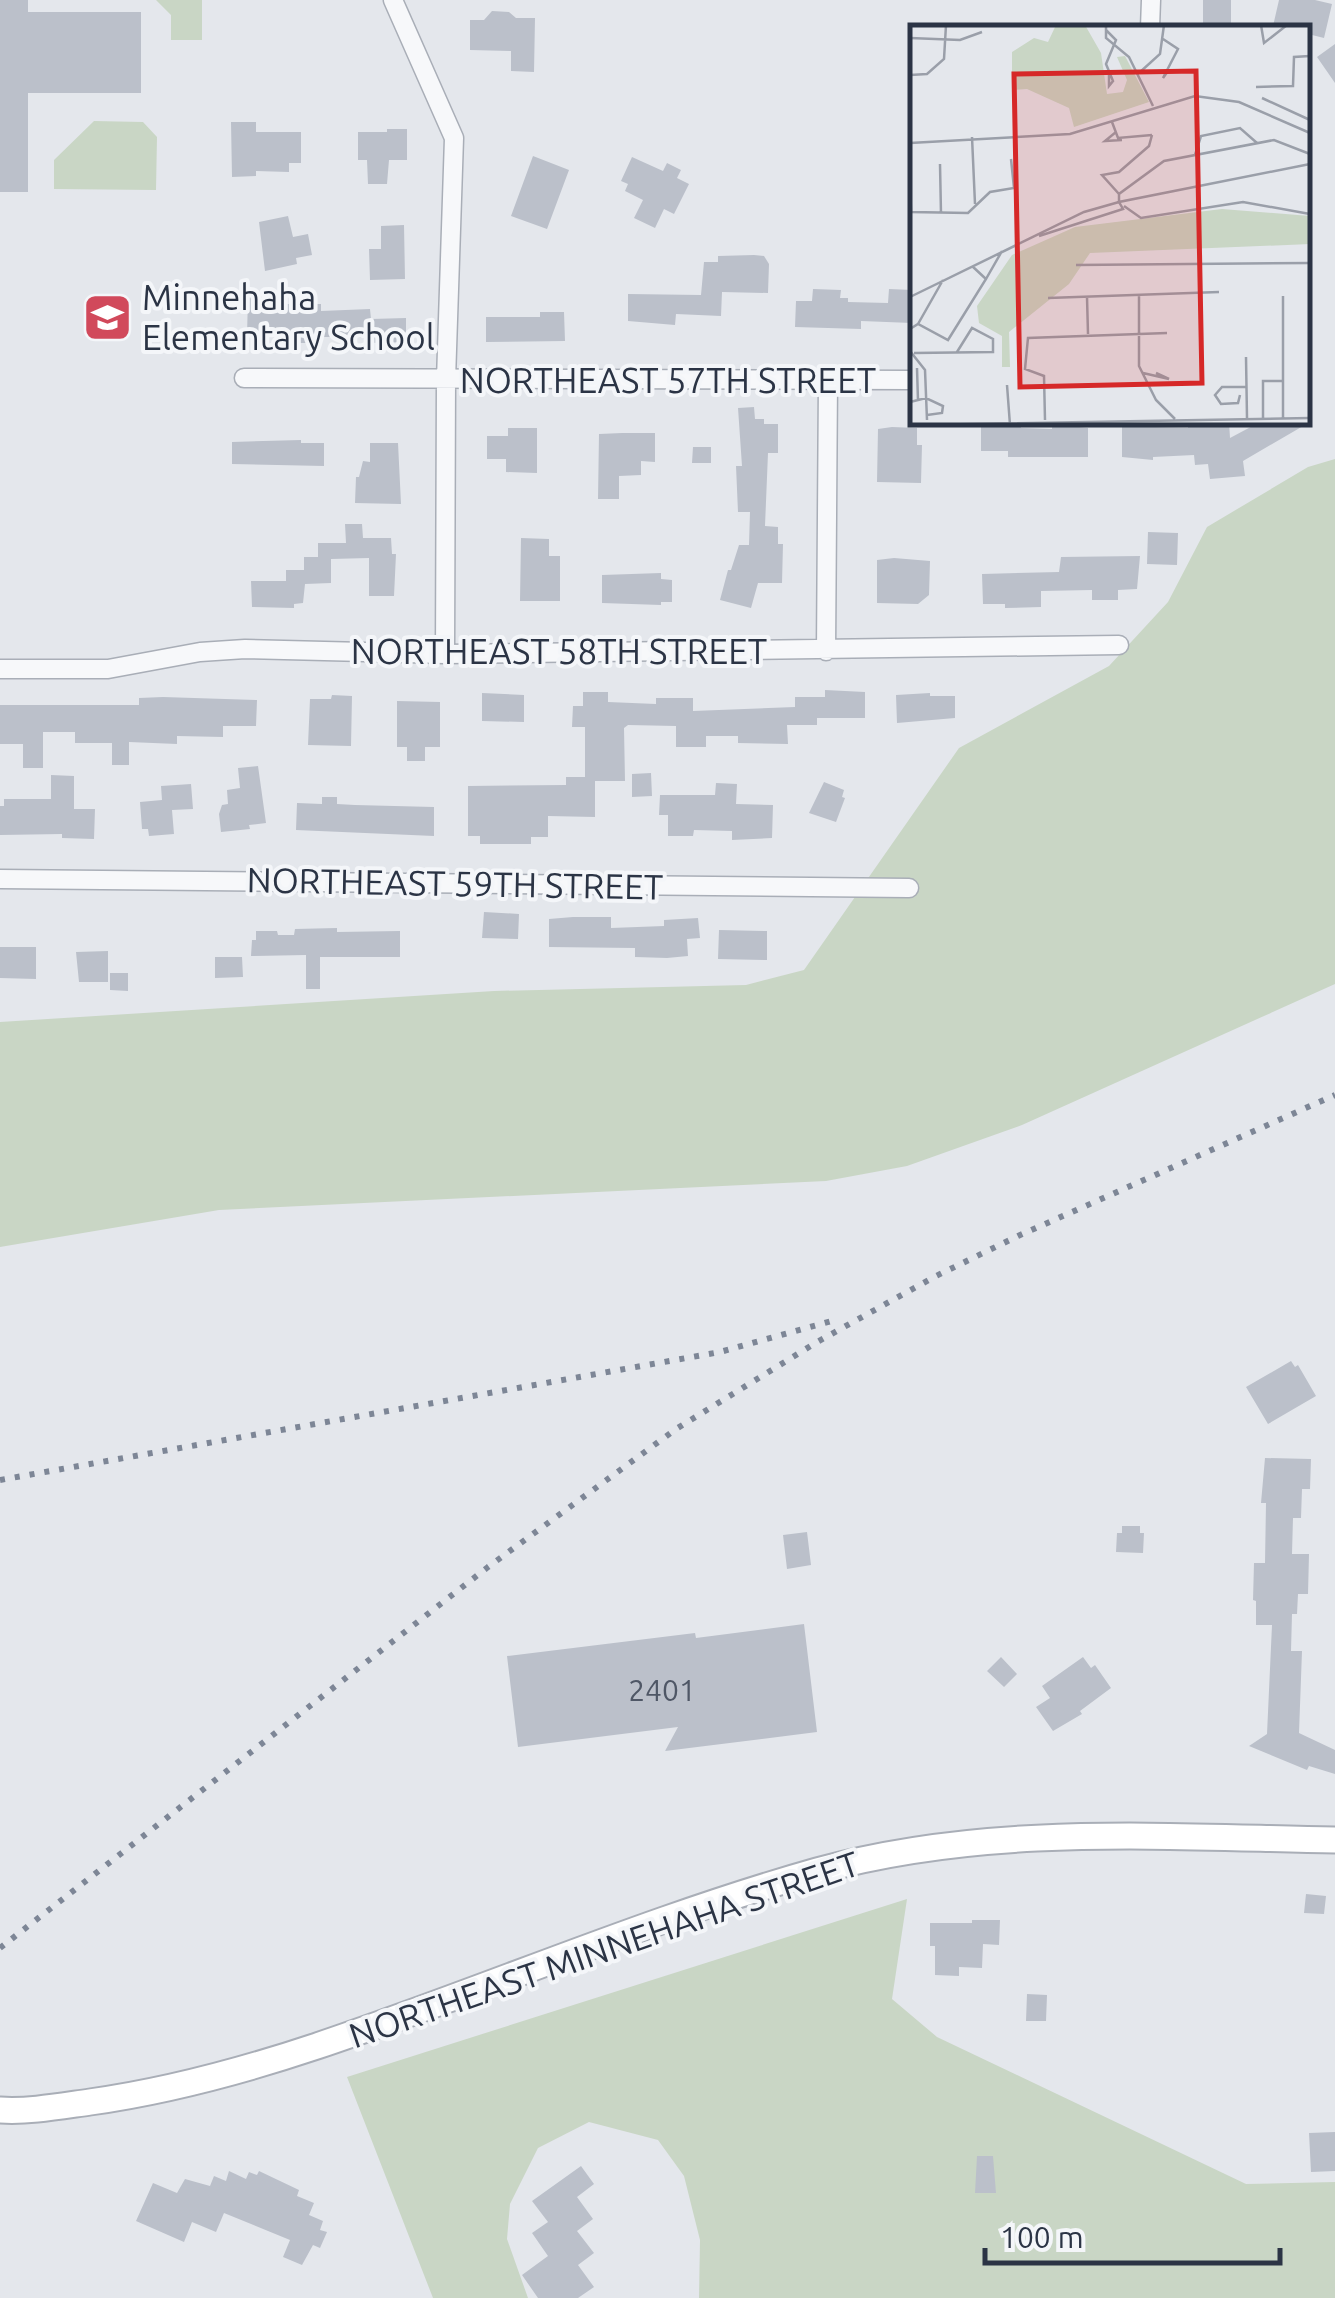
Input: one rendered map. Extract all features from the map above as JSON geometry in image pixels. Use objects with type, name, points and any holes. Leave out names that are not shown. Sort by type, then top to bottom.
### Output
[{"type":"main road","name":"NORTHEAST MINNEHAHA STREET","points":[[0,2110],[159,2092],[248,2069],[401,2018],[744,1893],[878,1856],[1009,1837],[1335,1840]]},
{"type":"street","points":[[393,0],[454,138],[446,380],[445,654]]},
{"type":"street","points":[[1150,25],[1151,0]]},
{"type":"street","name":"NORTHEAST 57TH STREET","points":[[244,378],[910,380]]},
{"type":"street","points":[[826,651],[828,380]]},
{"type":"street","name":"NORTHEAST 58TH STREET","points":[[0,669],[108,669],[200,652],[245,650],[445,654],[1120,646]]},
{"type":"street","name":"NORTHEAST 59TH STREET","points":[[0,879],[909,888]]},
{"type":"green space","points":[[156,0],[202,0],[202,40],[171,40],[171,15]]},
{"type":"green space","points":[[94,121],[143,122],[157,137],[156,190],[54,189],[54,160]]},
{"type":"green space","points":[[1335,459],[1335,984],[1022,1125],[907,1166],[826,1181],[219,1210],[0,1247],[0,1022],[494,991],[746,985],[804,970],[959,748],[1109,666],[1168,602],[1207,527],[1308,467]]},
{"type":"green space","points":[[907,1899],[892,1999],[937,2037],[1246,2184],[1335,2182],[1335,2298],[699,2298],[700,2240],[684,2176],[658,2140],[589,2122],[538,2148],[510,2204],[507,2239],[528,2298],[433,2298],[347,2077]]},
{"type":"building","points":[[0,0],[28,0],[28,12],[141,12],[141,93],[28,93],[28,192],[0,192]]},
{"type":"building","points":[[1203,0],[1231,0],[1231,25],[1203,25]]},
{"type":"building","points":[[1279,0],[1332,4],[1324,38],[1310,34],[1310,25],[1273,25]]},
{"type":"building","points":[[492,11],[509,12],[516,18],[535,18],[534,72],[511,71],[511,51],[470,50],[470,20],[484,20]]},
{"type":"building","points":[[1335,44],[1335,83],[1317,57]]},
{"type":"building","points":[[231,122],[256,122],[256,132],[301,132],[301,163],[289,163],[289,172],[256,171],[256,176],[232,177]]},
{"type":"building","points":[[407,129],[407,160],[389,160],[387,184],[368,184],[367,160],[358,160],[358,132]]},
{"type":"building","points":[[533,156],[569,170],[547,229],[511,216]]},
{"type":"building","points":[[632,157],[663,171],[667,163],[681,170],[677,178],[689,184],[674,214],[664,209],[655,228],[634,218],[643,200],[625,191],[628,184],[621,181]]},
{"type":"building","points":[[288,216],[293,237],[308,234],[312,255],[296,258],[297,264],[265,271],[259,222]]},
{"type":"building","points":[[404,225],[405,279],[370,280],[369,249],[381,249],[381,226]]},
{"type":"building","points":[[718,256],[764,256],[769,264],[768,293],[722,292],[721,316],[676,314],[675,325],[628,321],[628,294],[701,295],[704,262],[718,262]]},
{"type":"building","points":[[813,289],[841,290],[840,298],[848,298],[848,302],[888,303],[889,289],[910,290],[910,323],[861,321],[861,329],[795,327],[796,301],[812,301]]},
{"type":"building","points":[[248,296],[281,296],[280,304],[321,304],[321,311],[370,309],[371,319],[406,318],[406,342],[368,343],[368,339],[357,337],[321,337],[321,343],[290,343],[290,336],[247,336]]},
{"type":"building","points":[[540,312],[564,312],[565,341],[486,342],[486,317],[540,317]]},
{"type":"building","points":[[754,407],[755,419],[778,424],[778,453],[768,453],[765,526],[778,527],[778,544],[783,544],[782,583],[758,583],[751,608],[720,600],[739,545],[749,545],[750,512],[738,512],[736,466],[742,466],[738,408]]},
{"type":"building","points":[[981,425],[1088,428],[1088,457],[1008,457],[1008,451],[981,451]]},
{"type":"building","points":[[1229,425],[1230,438],[1254,425],[1305,425],[1243,461],[1245,476],[1210,479],[1208,464],[1195,465],[1194,455],[1153,460],[1122,457],[1122,426]]},
{"type":"building","points":[[508,428],[537,428],[537,473],[506,472],[506,459],[487,459],[487,436],[508,436]]},
{"type":"building","points":[[917,428],[917,445],[922,445],[921,483],[877,482],[878,429]]},
{"type":"building","points":[[655,433],[655,462],[641,461],[641,475],[619,476],[619,499],[598,499],[599,434]]},
{"type":"building","points":[[232,442],[324,443],[324,466],[232,464]]},
{"type":"building","points":[[370,443],[398,443],[401,504],[355,503],[356,477],[363,461],[370,462]]},
{"type":"building","points":[[693,447],[711,447],[711,463],[692,463]]},
{"type":"building","points":[[345,524],[362,524],[363,538],[391,538],[392,554],[396,554],[394,596],[369,596],[369,558],[331,559],[331,583],[305,584],[303,603],[294,604],[294,608],[252,607],[251,581],[286,581],[286,570],[304,570],[304,557],[318,557],[318,543],[346,543]]},
{"type":"building","points":[[1148,532],[1178,533],[1177,565],[1147,564]]},
{"type":"building","points":[[521,538],[549,539],[549,556],[560,556],[560,601],[520,601]]},
{"type":"building","points":[[1140,556],[1137,589],[1118,590],[1118,600],[1092,600],[1092,590],[1041,591],[1041,607],[983,604],[982,574],[1059,572],[1061,557]]},
{"type":"building","points":[[877,560],[930,561],[929,595],[918,604],[877,603]]},
{"type":"building","points":[[661,573],[661,579],[672,580],[672,602],[602,603],[602,575]]},
{"type":"building","points":[[825,690],[865,692],[865,718],[817,718],[817,725],[787,725],[788,744],[738,743],[738,736],[706,736],[706,747],[676,747],[676,726],[628,725],[624,728],[625,781],[595,781],[595,817],[548,816],[548,837],[531,837],[531,844],[480,844],[480,836],[468,836],[468,786],[566,785],[566,777],[585,777],[585,727],[572,727],[573,706],[583,706],[583,692],[608,692],[608,702],[656,704],[656,698],[693,698],[693,711],[795,707],[795,697],[825,697]]},
{"type":"building","points":[[482,693],[524,695],[524,722],[482,721]]},
{"type":"building","points":[[332,695],[352,696],[351,746],[308,745],[310,699],[331,699]]},
{"type":"building","points":[[896,695],[955,696],[955,718],[897,723]]},
{"type":"building","points":[[139,698],[257,700],[256,726],[223,726],[223,737],[177,736],[177,744],[129,742],[129,765],[112,765],[112,743],[75,743],[75,732],[43,732],[43,768],[23,768],[23,744],[0,744],[0,705],[139,705]]},
{"type":"building","points":[[397,701],[440,702],[440,747],[425,747],[425,761],[407,761],[407,747],[397,747]]},
{"type":"building","points":[[258,766],[266,823],[221,832],[219,814],[222,805],[228,804],[227,790],[240,788],[238,768]]},
{"type":"building","points":[[651,773],[652,796],[632,797],[632,774]]},
{"type":"building","points":[[51,775],[74,776],[74,809],[95,809],[94,839],[62,838],[62,834],[0,835],[0,806],[4,806],[4,799],[51,799]]},
{"type":"building","points":[[824,782],[844,790],[836,822],[809,813]]},
{"type":"building","points":[[716,783],[737,784],[736,804],[773,805],[772,838],[732,840],[732,831],[694,830],[693,836],[668,836],[668,815],[659,815],[660,795],[715,795]]},
{"type":"building","points":[[191,784],[193,809],[172,810],[174,834],[149,836],[148,829],[142,829],[140,802],[162,800],[161,786]]},
{"type":"building","points":[[322,797],[337,797],[337,804],[434,807],[434,836],[296,830],[297,803],[322,804]]},
{"type":"building","points":[[484,912],[519,914],[518,939],[482,938]]},
{"type":"building","points":[[611,917],[611,928],[664,926],[664,920],[698,918],[700,938],[687,939],[688,956],[667,958],[635,957],[635,948],[549,947],[549,919]]},
{"type":"building","points":[[337,928],[337,932],[400,931],[400,957],[320,957],[320,989],[306,989],[306,955],[251,956],[256,931],[294,935],[295,929]]},
{"type":"building","points":[[719,930],[767,931],[767,960],[718,959]]},
{"type":"building","points":[[0,947],[36,947],[36,979],[0,978]]},
{"type":"building","points":[[108,951],[108,982],[79,982],[76,952]]},
{"type":"building","points":[[215,957],[242,957],[243,977],[215,978]]},
{"type":"building","points":[[110,973],[128,973],[128,991],[110,990]]},
{"type":"building","points":[[1291,1361],[1295,1367],[1298,1365],[1316,1396],[1268,1424],[1246,1387]]},
{"type":"building","points":[[1265,1458],[1311,1459],[1310,1489],[1302,1489],[1301,1518],[1293,1518],[1292,1554],[1309,1554],[1308,1594],[1298,1594],[1297,1614],[1292,1614],[1291,1651],[1302,1651],[1299,1733],[1335,1750],[1335,1774],[1309,1766],[1307,1770],[1249,1746],[1267,1734],[1272,1625],[1256,1625],[1253,1600],[1254,1563],[1265,1563],[1266,1503],[1261,1503]]},
{"type":"building","points":[[1122,1526],[1140,1526],[1140,1533],[1144,1533],[1143,1553],[1116,1552],[1117,1533],[1122,1533]]},
{"type":"building","points":[[807,1532],[811,1565],[787,1569],[783,1535]]},
{"type":"building","points":[[804,1624],[817,1732],[665,1751],[678,1727],[518,1747],[507,1656]]},
{"type":"building","points":[[1001,1657],[1017,1674],[1004,1687],[987,1671]]},
{"type":"building","points":[[1083,1657],[1091,1668],[1095,1665],[1111,1688],[1080,1711],[1082,1714],[1053,1731],[1036,1707],[1050,1698],[1042,1686]]},
{"type":"building","points":[[1306,1894],[1326,1896],[1324,1914],[1304,1913]]},
{"type":"building","points":[[1000,1920],[999,1945],[983,1944],[982,1968],[959,1967],[959,1976],[935,1975],[930,1923]]},
{"type":"building","points":[[1027,1994],[1047,1995],[1046,2021],[1026,2021]]},
{"type":"building","points":[[1335,2132],[1335,2171],[1311,2172],[1309,2133]]},
{"type":"building","points":[[977,2156],[993,2156],[996,2193],[975,2193]]},
{"type":"building","points":[[581,2166],[594,2184],[577,2197],[593,2219],[577,2231],[594,2253],[578,2265],[594,2287],[578,2298],[538,2298],[522,2275],[548,2256],[532,2233],[548,2222],[532,2201]]},
{"type":"building","points":[[229,2171],[246,2179],[249,2172],[257,2175],[259,2171],[299,2190],[297,2196],[314,2203],[309,2215],[323,2221],[320,2230],[327,2232],[320,2248],[313,2245],[302,2265],[283,2257],[290,2240],[224,2213],[216,2232],[192,2222],[184,2242],[136,2221],[153,2183],[177,2193],[185,2179],[210,2186],[214,2176],[226,2181]]},
{"type":"railway","points":[[0,1948],[488,1567],[676,1429],[817,1342],[936,1276],[1335,1095]]},
{"type":"railway","points":[[0,1480],[720,1352],[835,1320]]},
{"type":"place","name":"Minnehaha Elementary School","points":[[107,317]]}]
